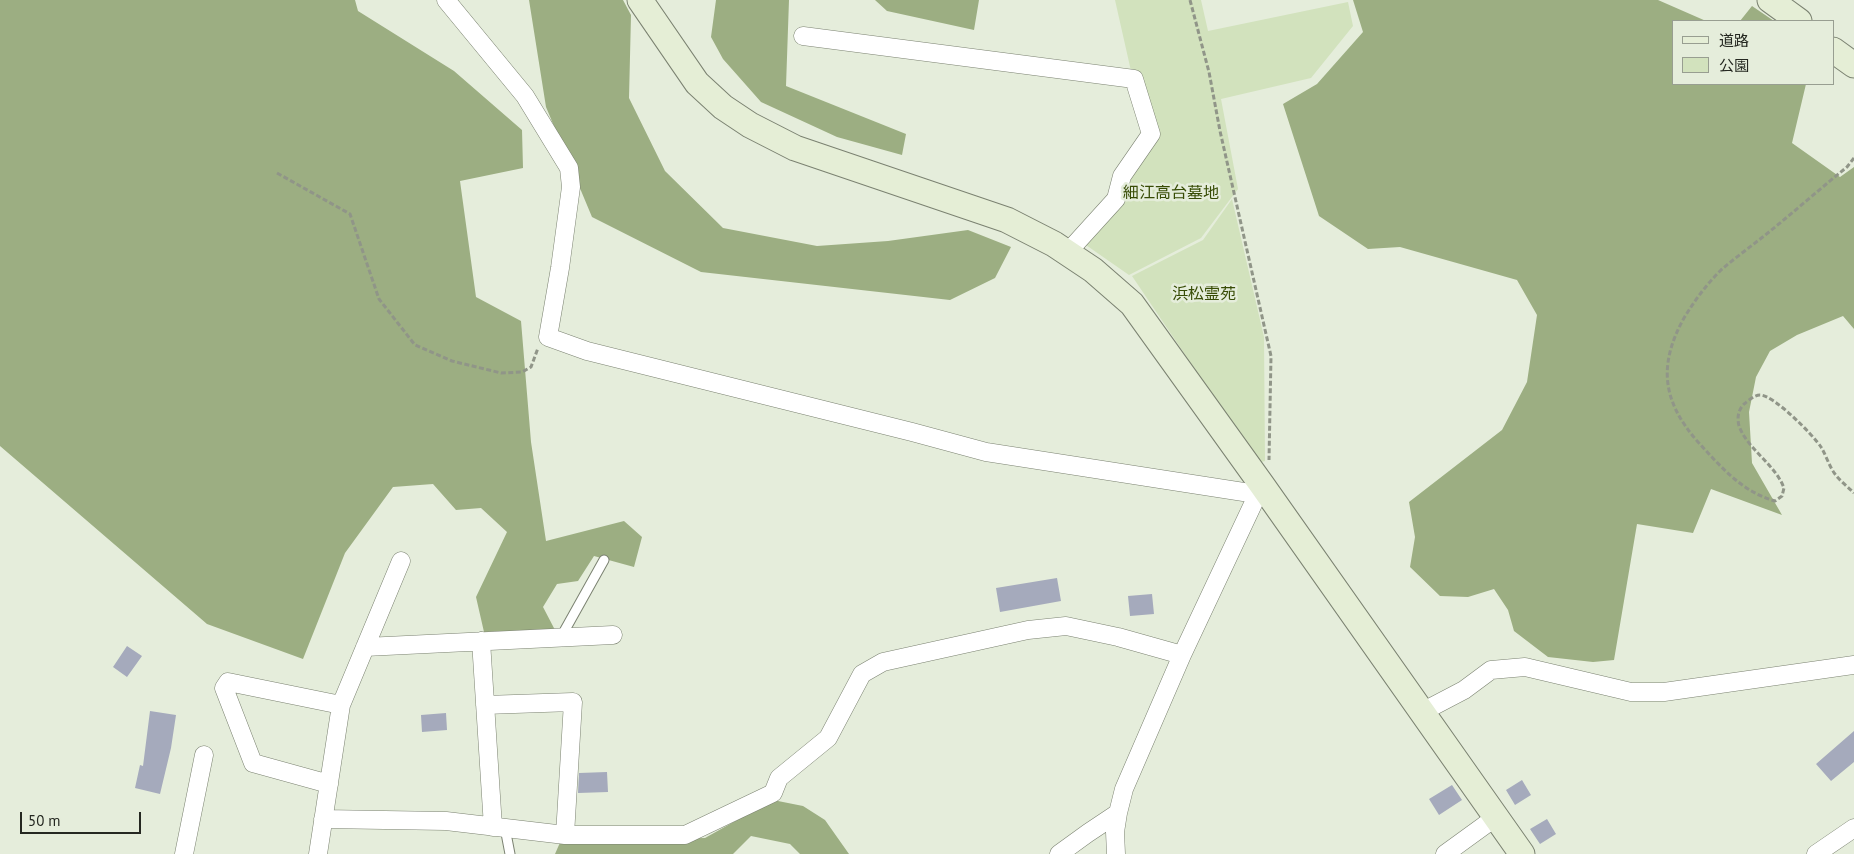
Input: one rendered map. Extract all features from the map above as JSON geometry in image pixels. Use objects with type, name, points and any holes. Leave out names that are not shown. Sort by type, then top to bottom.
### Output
[{"type":"street","points":[[446,0],[525,96],[569,168],[571,187],[548,337],[587,351],[986,452],[1250,493],[1262,485]]},
{"type":"street","points":[[640,0],[697,83],[723,107],[750,125],[795,148],[1007,220],[1067,253],[1093,270],[1132,304],[1522,854]]},
{"type":"street","points":[[1770,0],[1798,20]]},
{"type":"street","points":[[803,36],[1134,80],[1151,134],[1122,176],[1116,199],[1067,253]]},
{"type":"street","points":[[1834,51],[1854,65]]},
{"type":"street","points":[[1116,854],[1115,832],[1124,789],[1182,655],[1262,485]]},
{"type":"street","points":[[318,854],[341,705],[401,561]]},
{"type":"street","points":[[323,819],[446,821],[565,835],[685,835],[774,793],[779,778],[828,738],[862,674],[883,662],[1028,630],[1066,626],[1118,637],[1182,655]]},
{"type":"street","points":[[365,647],[613,634]]},
{"type":"street","points":[[481,641],[485,705],[499,827]]},
{"type":"street","points":[[1422,712],[1464,690],[1491,670],[1525,667],[1631,692],[1664,692],[1854,665]]},
{"type":"street","points":[[329,784],[253,763],[224,688],[228,682],[341,705]]},
{"type":"street","points":[[485,705],[573,702],[565,835]]},
{"type":"street","points":[[184,854],[204,755]]},
{"type":"street","points":[[1059,854],[1088,832],[1118,813]]},
{"type":"street","points":[[1445,854],[1496,818]]},
{"type":"street","points":[[1816,854],[1854,828]]},
{"type":"lane","points":[[561,637],[604,560]]},
{"type":"lane","points":[[499,827],[510,854]]},
{"type":"path","points":[[1190,0],[1208,72],[1271,356],[1269,467],[1262,485]]},
{"type":"path","points":[[1854,158],[1819,190],[1721,271],[1696,297],[1673,339],[1666,369],[1667,382],[1673,401],[1684,426],[1717,463],[1740,484],[1754,493],[1775,501],[1782,496],[1784,488],[1776,473],[1740,428],[1738,418],[1741,407],[1753,397],[1760,395],[1773,400],[1804,428],[1820,446],[1835,475],[1854,493]]},
{"type":"path","points":[[277,173],[350,214],[379,298],[415,345],[452,361],[501,373],[522,372],[531,367],[538,350],[540,334],[548,337]]},
{"type":"green space","points":[[0,0],[355,0],[358,11],[454,71],[522,130],[523,168],[460,181],[476,297],[521,321],[531,442],[546,541],[624,521],[642,537],[634,567],[594,556],[578,581],[557,584],[543,607],[555,630],[484,632],[476,597],[507,532],[481,508],[456,510],[433,484],[393,487],[345,553],[303,659],[207,624],[0,446]]},
{"type":"green space","points":[[529,0],[623,0],[631,15],[629,98],[665,171],[723,228],[817,246],[888,241],[968,230],[1011,247],[995,278],[950,300],[701,272],[592,217],[546,107]]},
{"type":"green space","points":[[716,0],[789,0],[786,86],[906,134],[902,155],[837,137],[761,102],[723,59],[711,37]]},
{"type":"green space","points":[[875,0],[979,0],[974,30],[887,11]]},
{"type":"green space","name":"細江高台墓地","points":[[1115,0],[1201,0],[1208,31],[1348,2],[1353,26],[1311,78],[1221,99],[1238,189],[1201,238],[1129,275],[1073,236],[1116,196],[1147,142]]},
{"type":"green space","points":[[1353,0],[1658,0],[1704,20],[1672,20],[1672,85],[1806,85],[1792,143],[1840,177],[1854,167],[1854,329],[1843,316],[1797,335],[1770,351],[1756,377],[1749,412],[1752,463],[1782,515],[1711,489],[1693,533],[1637,524],[1614,660],[1593,662],[1548,657],[1514,631],[1508,610],[1494,589],[1468,597],[1440,596],[1410,567],[1415,537],[1409,502],[1502,430],[1527,382],[1537,315],[1517,280],[1400,247],[1368,249],[1319,216],[1283,104],[1317,84],[1363,32]]},
{"type":"green space","points":[[1752,6],[1773,20],[1741,20]]},
{"type":"green space","name":"浜松霊苑","points":[[1232,199],[1264,337],[1265,461],[1258,463],[1132,276],[1203,240]]},
{"type":"green space","points":[[773,800],[803,806],[825,820],[849,854],[800,854],[790,844],[751,836],[733,854],[555,854],[562,838],[603,840],[705,838]]},
{"type":"building","points":[[1057,578],[1061,601],[1000,612],[996,588]]},
{"type":"building","points":[[1152,594],[1154,614],[1130,616],[1128,596]]},
{"type":"building","points":[[127,646],[142,656],[127,677],[113,667]]},
{"type":"building","points":[[150,711],[176,715],[171,748],[160,794],[135,788],[140,765],[143,766]]},
{"type":"building","points":[[446,713],[447,730],[422,732],[421,715]]},
{"type":"building","points":[[1854,731],[1854,762],[1831,781],[1816,764]]},
{"type":"building","points":[[607,772],[608,792],[578,793],[579,773]]},
{"type":"building","points":[[1522,780],[1531,795],[1515,805],[1506,790]]},
{"type":"building","points":[[1452,785],[1462,800],[1439,815],[1429,799]]},
{"type":"building","points":[[1547,819],[1556,834],[1540,844],[1530,829]]}]
